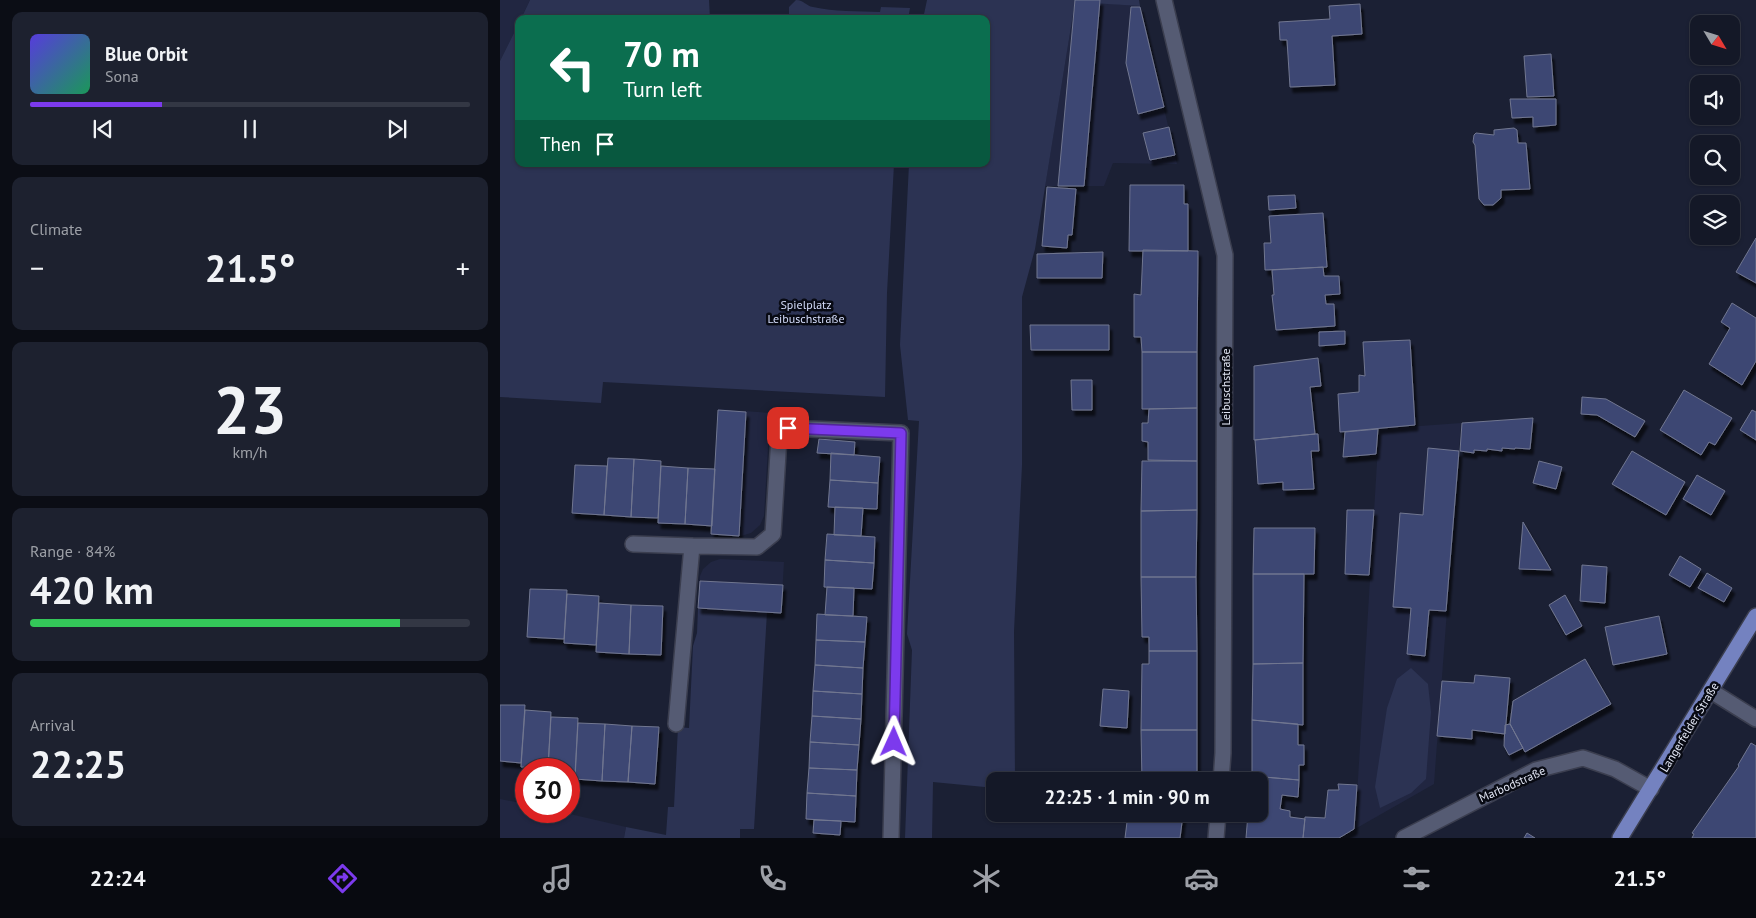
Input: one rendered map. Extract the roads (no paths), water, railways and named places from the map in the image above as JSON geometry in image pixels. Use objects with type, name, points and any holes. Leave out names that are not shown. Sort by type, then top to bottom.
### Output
[{"type":"main road","name":"Langerfelder Straße","points":[[1620,838],[1756,616]]},
{"type":"street","name":"Leibuschstraße","points":[[1164,0],[1225,255],[1222,772]]},
{"type":"street","points":[[632,544],[757,547],[773,534],[779,437],[788,428],[901,433],[891,838]]},
{"type":"street","points":[[676,724],[692,546]]},
{"type":"street","points":[[1711,691],[1756,718]]},
{"type":"street","name":"Marbodstraße","points":[[1404,838],[1536,770],[1583,758],[1615,769],[1651,789]]},
{"type":"street","points":[[1216,838],[1217,822]]},
{"type":"park label","name":"Spielplatz Leibuschstraße","points":[[806,311]]}]
